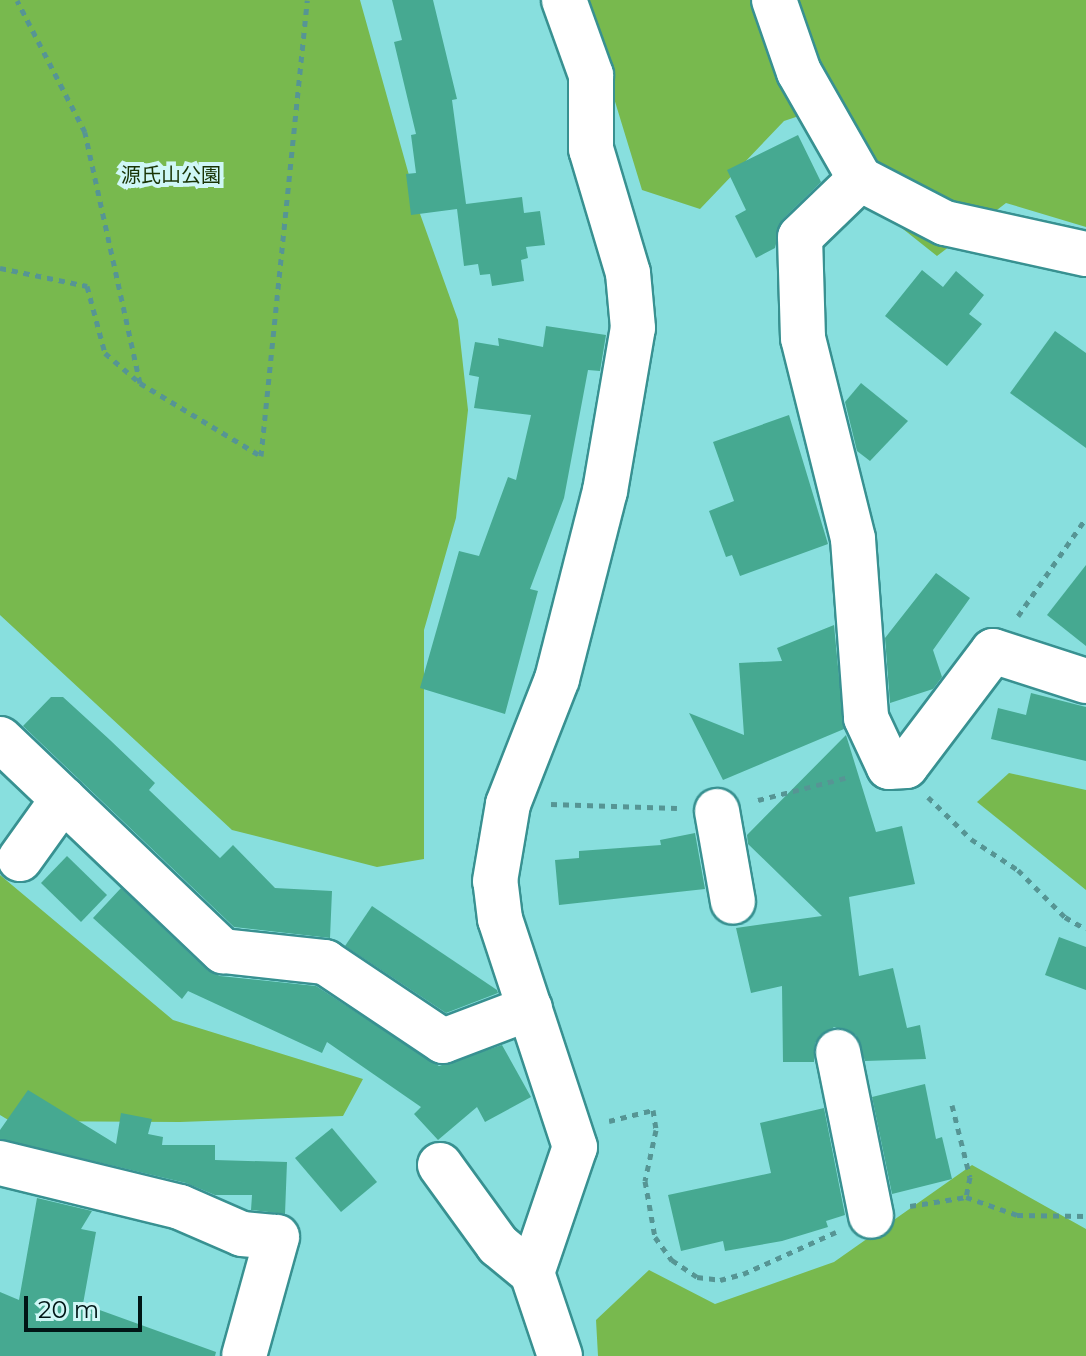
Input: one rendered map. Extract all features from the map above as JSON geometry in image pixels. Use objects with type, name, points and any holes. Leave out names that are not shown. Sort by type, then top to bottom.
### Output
[{"type":"street","points":[[532,1273],[575,1147],[500,919],[495,881],[508,804],[557,679],[601,505],[633,328],[628,273],[591,149],[591,75],[564,0]]},
{"type":"street","points":[[774,0],[799,72],[860,179],[945,223],[1086,254]]},
{"type":"street","points":[[860,179],[800,237],[803,338],[853,539],[866,718],[889,767],[906,766],[993,651],[1086,681]]},
{"type":"street","points":[[0,739],[223,951],[325,962],[443,1041],[530,1008]]},
{"type":"street","points":[[20,859],[63,799]]},
{"type":"street","points":[[717,811],[733,902]]},
{"type":"street","points":[[838,1052],[871,1216]]},
{"type":"street","points":[[0,1163],[180,1207],[242,1234],[277,1237],[244,1356]]},
{"type":"street","points":[[440,1165],[498,1245],[532,1273],[560,1356]]},
{"type":"path","points":[[17,0],[85,132],[140,383]]},
{"type":"path","points":[[0,268],[87,286],[105,353],[140,383],[261,456],[307,0]]},
{"type":"path","points":[[993,651],[1086,518]]},
{"type":"path","points":[[906,766],[961,830],[1018,870],[1065,917],[1086,929]]},
{"type":"path","points":[[952,1105],[970,1177],[966,1197]]},
{"type":"path","points":[[573,1139],[613,1119],[653,1110],[656,1130],[645,1181],[655,1237],[672,1260],[697,1277],[720,1280],[743,1274],[871,1216],[966,1197],[1017,1215],[1086,1216]]},
{"type":"green space","name":"源氏山公園","points":[[0,0],[360,0],[419,211],[458,320],[468,410],[456,518],[424,630],[424,859],[377,867],[232,830],[0,615]]},
{"type":"green space","points":[[584,0],[1086,0],[1086,227],[1006,203],[937,256],[835,175],[802,115],[784,121],[700,209],[642,190]]},
{"type":"green space","points":[[1009,773],[1086,790],[1086,890],[977,802]]},
{"type":"green space","points":[[0,875],[173,1020],[363,1079],[343,1116],[180,1122],[10,1121],[0,1115]]},
{"type":"green space","points":[[972,1165],[1086,1229],[1086,1356],[598,1356],[596,1320],[649,1270],[715,1304],[834,1262]]},
{"type":"building","points":[[392,0],[433,0],[457,99],[452,100],[466,204],[522,197],[524,213],[540,211],[545,245],[526,247],[528,258],[521,260],[524,281],[492,286],[490,274],[480,275],[478,264],[464,266],[457,209],[411,215],[406,174],[416,173],[411,135],[416,134],[394,42],[402,40]]},
{"type":"building","points":[[798,135],[821,182],[782,220],[775,248],[756,258],[735,216],[746,210],[727,170]]},
{"type":"building","points":[[922,270],[943,287],[956,271],[984,295],[969,314],[982,324],[947,366],[885,316]]},
{"type":"building","points":[[546,326],[606,335],[600,371],[588,370],[564,498],[530,589],[538,591],[505,714],[420,688],[459,551],[479,556],[508,477],[516,480],[531,415],[474,408],[479,377],[469,375],[475,342],[499,346],[498,338],[543,347]]},
{"type":"building","points":[[1055,331],[1086,353],[1086,448],[1010,393]]},
{"type":"building","points":[[861,383],[908,421],[870,461],[857,451],[845,402]]},
{"type":"building","points":[[789,415],[828,544],[740,576],[732,555],[726,557],[709,511],[734,501],[713,442]]},
{"type":"building","points":[[1086,565],[1086,646],[1047,615]]},
{"type":"building","points":[[936,573],[970,598],[933,650],[942,677],[933,689],[890,703],[885,638]]},
{"type":"building","points":[[834,625],[844,729],[723,780],[689,713],[744,735],[739,663],[782,661],[777,648]]},
{"type":"building","points":[[1031,693],[1086,707],[1086,761],[991,739],[998,708],[1026,715]]},
{"type":"building","points":[[51,697],[63,697],[110,740],[155,783],[149,790],[220,858],[233,845],[275,888],[332,891],[330,938],[234,927],[23,726]]},
{"type":"building","points":[[846,735],[876,832],[902,826],[915,884],[849,897],[859,976],[893,968],[907,1028],[920,1025],[926,1059],[865,1061],[856,1035],[834,1027],[815,1043],[814,1062],[783,1062],[782,986],[751,993],[736,928],[822,916],[748,844],[747,835]]},
{"type":"building","points":[[695,833],[705,889],[559,905],[555,860],[579,858],[579,851],[661,845],[660,840]]},
{"type":"building","points":[[67,856],[107,895],[81,922],[41,883]]},
{"type":"building","points":[[121,888],[207,970],[220,976],[316,986],[439,1066],[502,1045],[531,1097],[485,1122],[477,1107],[438,1140],[414,1114],[421,1107],[327,1042],[322,1053],[188,991],[182,999],[93,918]]},
{"type":"building","points":[[372,906],[498,993],[446,1013],[345,946]]},
{"type":"building","points":[[1059,937],[1086,947],[1086,990],[1045,975]]},
{"type":"building","points":[[925,1084],[936,1139],[942,1137],[952,1179],[892,1194],[872,1097]]},
{"type":"building","points":[[28,1090],[116,1144],[121,1113],[152,1119],[148,1134],[163,1137],[162,1145],[215,1145],[215,1160],[287,1162],[285,1214],[251,1210],[252,1195],[215,1195],[186,1183],[0,1139],[0,1130]]},
{"type":"building","points":[[824,1108],[845,1215],[826,1221],[828,1227],[782,1241],[725,1251],[723,1241],[681,1251],[668,1195],[771,1173],[760,1123]]},
{"type":"building","points":[[332,1128],[377,1182],[341,1212],[295,1158]]},
{"type":"building","points":[[37,1198],[92,1211],[81,1229],[96,1232],[83,1304],[216,1352],[215,1356],[0,1356],[0,1292],[19,1300]]}]
